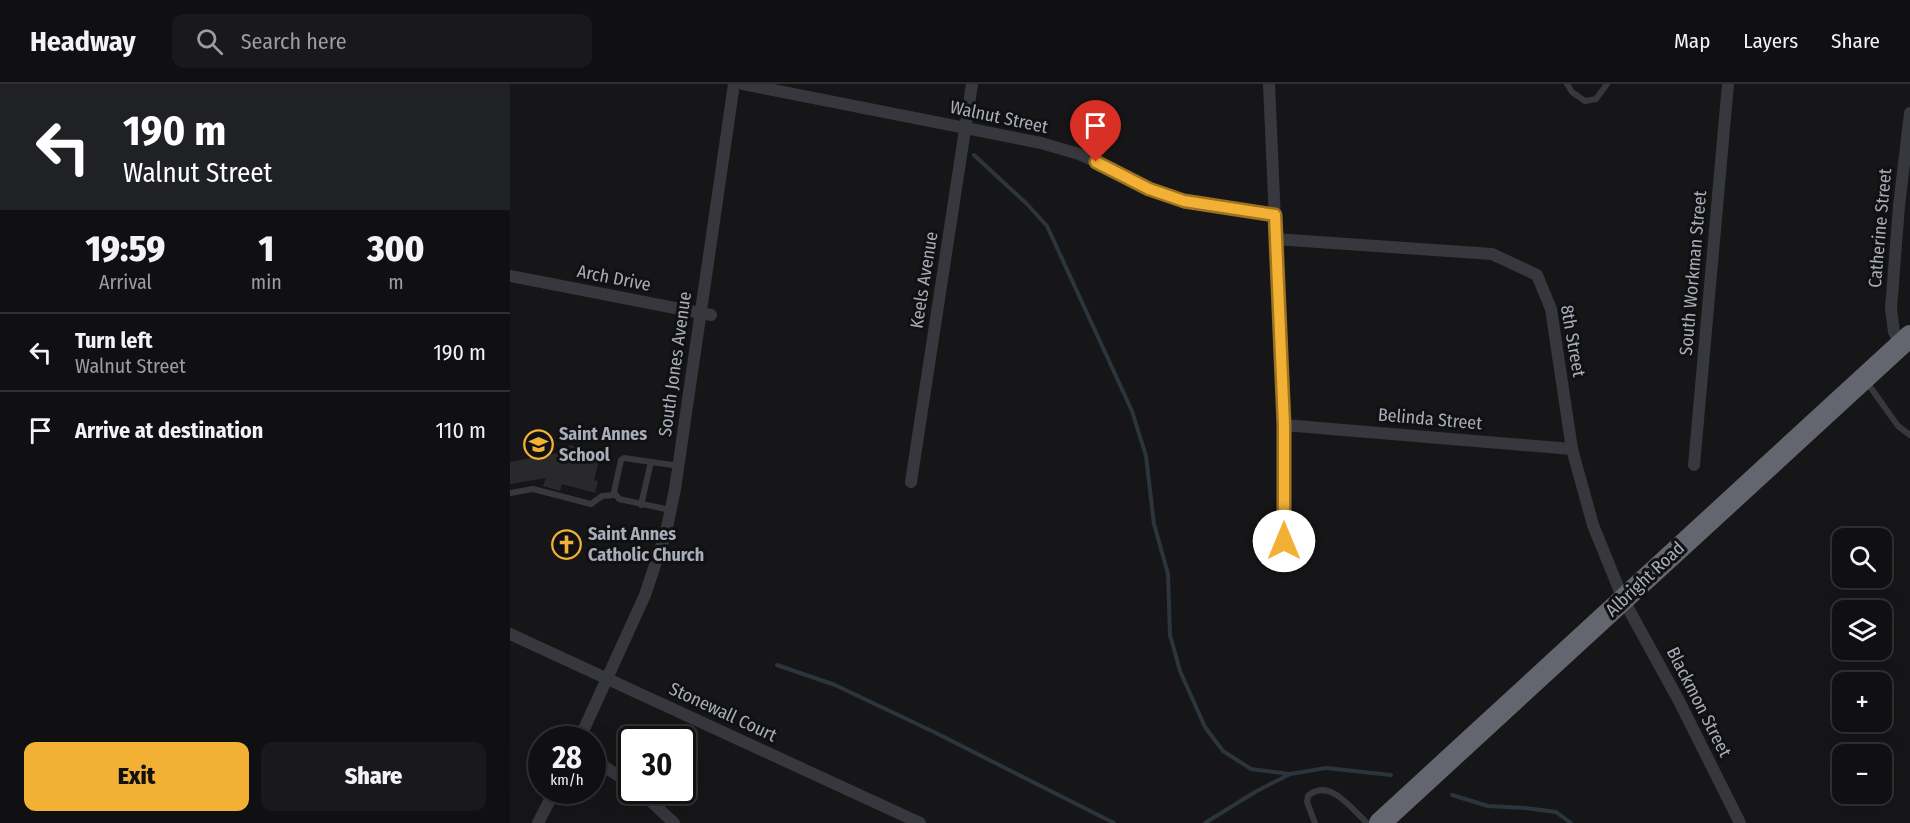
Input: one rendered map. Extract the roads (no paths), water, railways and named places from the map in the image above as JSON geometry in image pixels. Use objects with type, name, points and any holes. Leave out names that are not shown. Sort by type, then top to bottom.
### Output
[{"type":"highway","name":"Albright Road","points":[[1380,823],[1905,340]]},
{"type":"street","name":"South Jones Avenue","points":[[585,726],[645,595],[666,532],[705,314],[734,84]]},
{"type":"street","name":"Walnut Street","points":[[742,84],[1041,143],[1079,154],[1149,189],[1184,201],[1275,215]]},
{"type":"street","name":"Keels Avenue","points":[[911,482],[972,84]]},
{"type":"street","points":[[1269,84],[1284,425],[1284,541]]},
{"type":"street","name":"South Workman Street","points":[[1694,465],[1728,84]]},
{"type":"street","name":"Catherine Street","points":[[1905,340],[1894,332],[1891,309],[1899,206],[1910,113]]},
{"type":"street","name":"8th Street","points":[[1275,239],[1492,254],[1537,275],[1551,309],[1572,449],[1593,525],[1623,599]]},
{"type":"street","name":"Arch Drive","points":[[510,276],[705,314]]},
{"type":"street","name":"Belinda Street","points":[[1284,425],[1572,449]]},
{"type":"street","name":"Blackmon Street","points":[[1623,599],[1678,699],[1740,823]]},
{"type":"street","name":"Stonewall Court","points":[[510,634],[920,823]]},
{"type":"street","points":[[538,823],[548,804]]},
{"type":"street","points":[[654,804],[674,823]]},
{"type":"lane","points":[[1567,84],[1572,92],[1585,101],[1596,99],[1606,84]]},
{"type":"lane","points":[[1863,378],[1898,426],[1910,435]]},
{"type":"lane","points":[[614,495],[621,460],[624,458],[679,466]]},
{"type":"lane","points":[[641,505],[651,462]]},
{"type":"lane","points":[[510,493],[533,489],[591,504],[602,496],[614,495],[619,499],[641,505],[671,510]]},
{"type":"lane","points":[[1315,823],[1307,802],[1308,796],[1313,792],[1325,790],[1338,796],[1367,823]]},
{"type":"waterway","points":[[974,155],[1027,204],[1047,226],[1132,411],[1146,456],[1154,524],[1168,574],[1170,635],[1180,671],[1205,727],[1223,751],[1251,769],[1290,774],[1326,768],[1391,775]]},
{"type":"waterway","points":[[777,665],[835,685],[1114,823]]},
{"type":"waterway","points":[[1205,823],[1255,792],[1290,774]]},
{"type":"waterway","points":[[1452,795],[1488,806],[1556,812],[1571,823]]},
{"type":"place","name":"Saint Annes School","points":[[538,444]]},
{"type":"place","name":"Saint Annes Catholic Church","points":[[567,544]]}]
